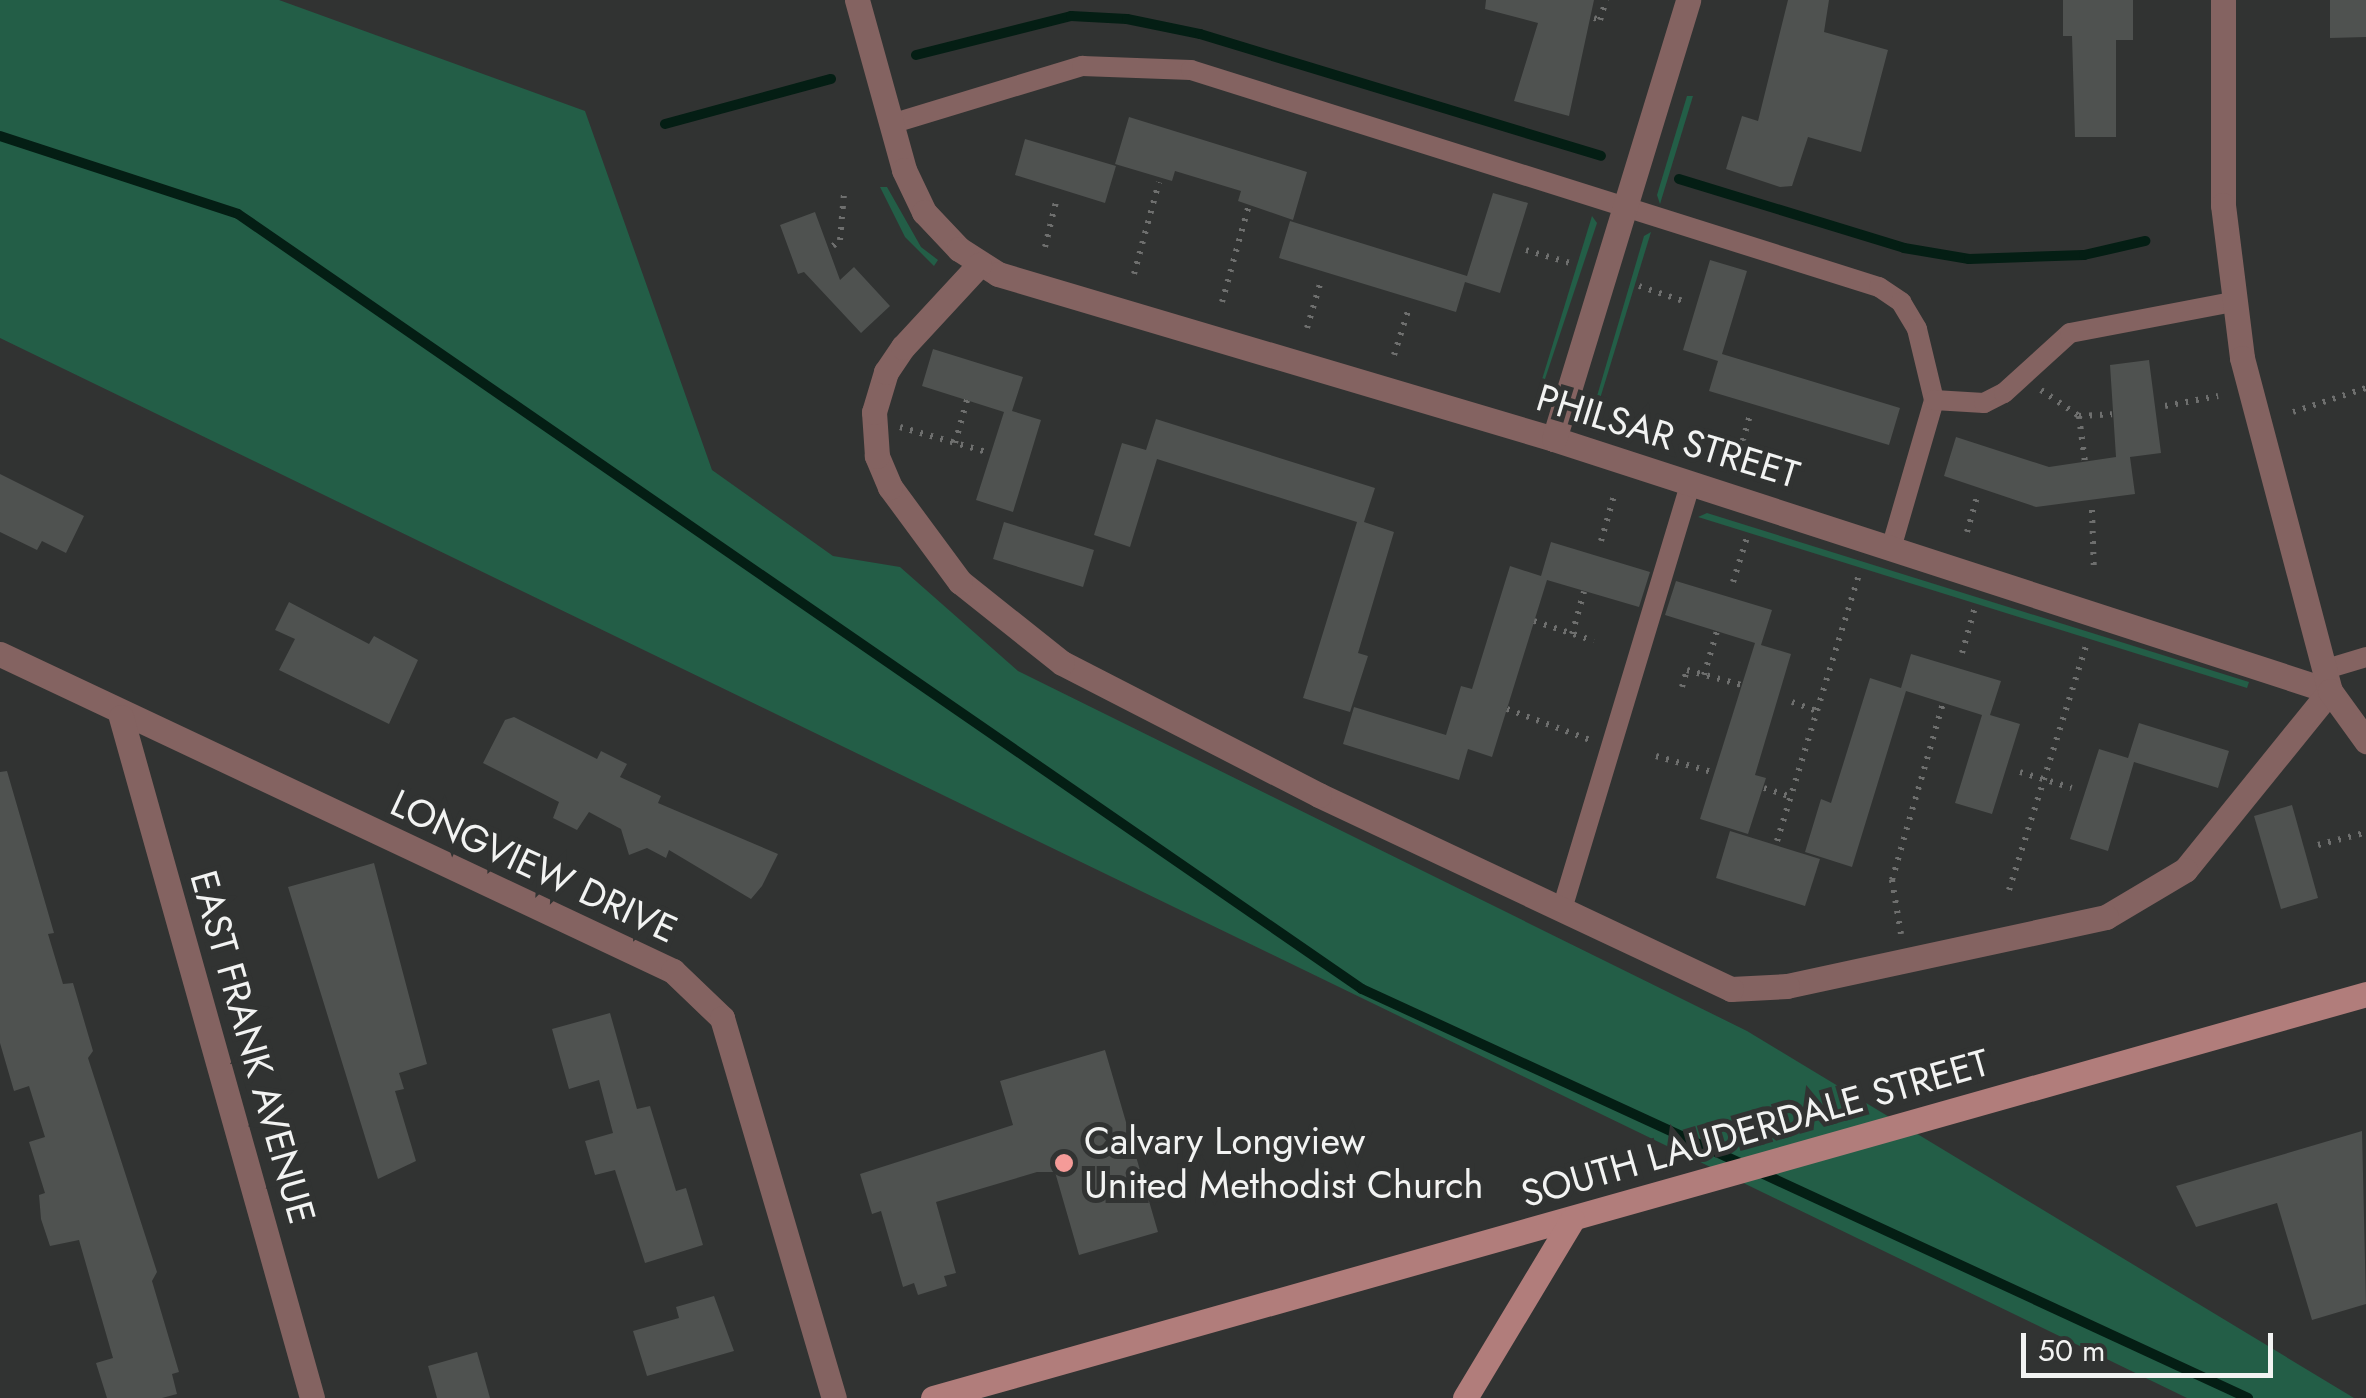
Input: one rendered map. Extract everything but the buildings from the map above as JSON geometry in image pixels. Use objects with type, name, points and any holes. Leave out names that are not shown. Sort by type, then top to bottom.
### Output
[{"type":"street","points":[[857,0],[891,124],[924,212],[979,265],[886,372],[874,412],[877,456],[890,487],[960,582],[1062,663],[1562,910],[1731,988],[1788,986],[2106,917],[2186,870],[2326,680]]},
{"type":"street","points":[[1554,439],[1688,0]]},
{"type":"street","points":[[2223,0],[2223,205],[2232,302],[2326,680],[2366,741]]},
{"type":"street","name":"PHILSAR STREET","points":[[979,265],[1554,439],[2326,680]]},
{"type":"street","name":"LONGVIEW DRIVE","points":[[0,654],[122,716],[673,971],[722,1018],[834,1398]]},
{"type":"street","name":"EAST FRANK AVENUE","points":[[122,716],[312,1398]]},
{"type":"street","name":"SOUTH LAUDERDALE STREET","points":[[933,1398],[2366,994]]},
{"type":"street","points":[[1465,1398],[1572,1220]]},
{"type":"lane","points":[[891,124],[1082,66],[1152,64],[1191,70],[1879,287],[1902,302],[1917,329],[1934,400],[1892,545]]},
{"type":"lane","points":[[1934,400],[1984,403],[2070,333],[2232,302]]},
{"type":"lane","points":[[1562,910],[1691,483]]},
{"type":"lane","points":[[2326,680],[2366,657]]},
{"type":"path","points":[[1594,18],[1600,20],[1606,0]]},
{"type":"path","points":[[1134,274],[1159,182]]},
{"type":"path","points":[[833,246],[840,240],[844,193]]},
{"type":"path","points":[[1045,247],[1056,202]]},
{"type":"path","points":[[1222,302],[1248,208]]},
{"type":"path","points":[[1526,250],[1573,264]]},
{"type":"path","points":[[1308,328],[1320,284]]},
{"type":"path","points":[[1639,286],[1686,302]]},
{"type":"path","points":[[1394,355],[1408,311]]},
{"type":"path","points":[[2021,376],[2079,416],[2112,414]]},
{"type":"path","points":[[2292,412],[2366,388]]},
{"type":"path","points":[[2165,406],[2218,396]]},
{"type":"path","points":[[955,443],[966,400]]},
{"type":"path","points":[[1737,461],[1750,415]]},
{"type":"path","points":[[2079,416],[2085,462]]},
{"type":"path","points":[[885,422],[990,453]]},
{"type":"path","points":[[1967,532],[1978,493]]},
{"type":"path","points":[[1602,541],[1614,496]]},
{"type":"path","points":[[2092,510],[2094,572]]},
{"type":"path","points":[[1733,582],[1747,537]]},
{"type":"path","points":[[1777,841],[1860,572]]},
{"type":"path","points":[[1572,634],[1584,592]]},
{"type":"path","points":[[1962,653],[1975,608]]},
{"type":"path","points":[[1534,621],[1594,641]]},
{"type":"path","points":[[1704,675],[1717,631]]},
{"type":"path","points":[[2009,890],[2087,642]]},
{"type":"path","points":[[1682,687],[1688,670],[1742,686]]},
{"type":"path","points":[[1792,702],[1817,711]]},
{"type":"path","points":[[1905,960],[1892,880],[1943,703]]},
{"type":"path","points":[[1507,709],[1611,748]]},
{"type":"path","points":[[1656,756],[1715,773]]},
{"type":"path","points":[[2020,772],[2072,788]]},
{"type":"path","points":[[1764,788],[1791,797]]},
{"type":"path","points":[[2318,845],[2364,833]]},
{"type":"green space","points":[[0,0],[279,0],[585,111],[712,470],[833,556],[900,567],[1018,671],[1747,1031],[2354,1398],[2187,1398],[0,338]]},
{"type":"green space","points":[[1687,96],[1693,96],[1660,204],[1657,195]]},
{"type":"green space","points":[[880,187],[887,187],[921,247],[938,260],[934,266],[905,237]]},
{"type":"green space","points":[[1592,216],[1597,223],[1542,388],[1540,386]]},
{"type":"green space","points":[[1651,232],[1599,402],[1595,403],[1644,236]]},
{"type":"green space","points":[[1707,513],[2249,682],[2247,688],[1698,517]]},
{"type":"waterway","points":[[916,55],[1071,16],[1127,19],[1200,34],[1601,156]]},
{"type":"waterway","points":[[665,124],[831,79]]},
{"type":"waterway","points":[[0,136],[238,214],[1362,989],[1742,1164]]},
{"type":"waterway","points":[[1679,179],[1904,248],[1969,259],[2084,255],[2145,241]]},
{"type":"waterway","points":[[1757,1171],[2248,1398]]},
{"type":"place","name":"Calvary Longview United Methodist Church","points":[[1064,1163]]}]
